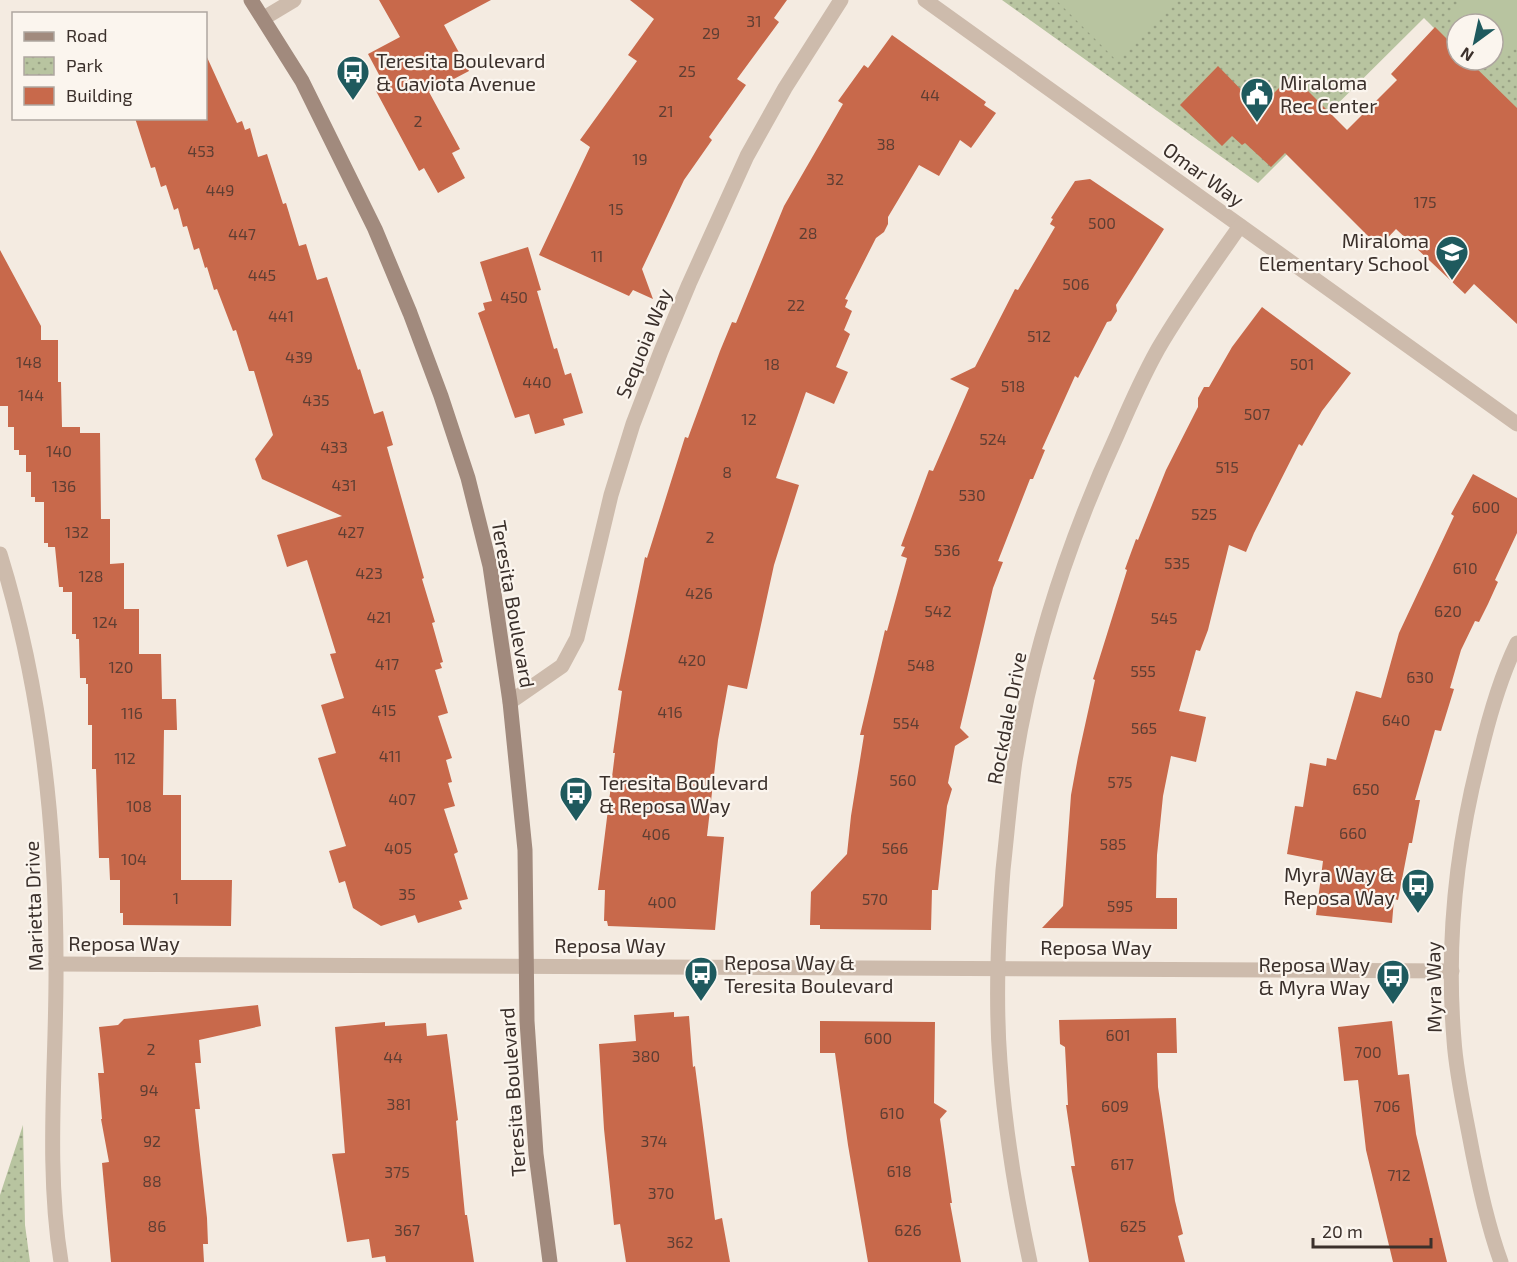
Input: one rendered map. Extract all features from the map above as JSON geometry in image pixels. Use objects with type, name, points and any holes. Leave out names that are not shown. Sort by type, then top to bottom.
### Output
[{"type":"street","name":"Teresita Boulevard","points":[[252,0],[302,81],[375,229],[441,396],[468,478],[490,566],[510,702],[525,850],[526,1021],[536,1154],[550,1262]]},
{"type":"street","points":[[264,18],[294,0]]},
{"type":"street","name":"Sequoia Way","points":[[510,702],[562,666],[577,638],[611,495],[633,424],[665,342],[747,156],[785,88],[841,0]]},
{"type":"street","name":"Omar Way","points":[[925,0],[1517,424]]},
{"type":"street","name":"Rockdale Drive","points":[[1030,1262],[1009,1141],[999,1061],[998,968],[1001,898],[1015,761],[1036,668],[1069,551],[1096,479],[1158,350],[1200,282],[1240,226]]},
{"type":"street","name":"Marietta Drive","points":[[0,554],[27,656],[50,801],[55,884],[56,964],[54,1173],[61,1262]]},
{"type":"street","name":"Myra Way","points":[[1501,1262],[1477,1176],[1465,1110],[1454,1040],[1452,971],[1454,909],[1460,850],[1472,785],[1488,721],[1517,643]]},
{"type":"street","name":"Reposa Way","points":[[56,964],[1452,971]]},
{"type":"green space","points":[[1002,0],[1517,0],[1517,110],[1478,72],[1505,72],[1505,12],[1445,12],[1445,39],[1424,18],[1258,183]]},
{"type":"green space","points":[[1056,0],[1176,0],[1116,60]]},
{"type":"green space","points":[[1461,0],[1517,0],[1517,43],[1505,56],[1505,12],[1449,12]]},
{"type":"green space","points":[[23,1125],[25,1225],[30,1262],[0,1262],[0,1195]]},
{"type":"building","points":[[379,0],[491,0],[444,25],[469,71],[429,92],[460,149],[452,153],[465,178],[438,193],[424,168],[419,171],[376,91],[385,86],[368,54],[400,37]]},
{"type":"building","points":[[630,0],[787,0],[774,18],[779,22],[737,79],[746,85],[709,137],[712,140],[684,180],[642,269],[653,299],[633,290],[629,296],[539,255],[590,147],[580,140],[637,61],[628,55],[654,19]]},
{"type":"building","name":"Miraloma Elementary School","points":[[1435,27],[1445,37],[1445,72],[1480,72],[1517,108],[1517,324],[1474,284],[1465,294],[1396,229],[1379,247],[1285,153],[1271,167],[1245,143],[1242,145],[1232,136],[1222,146],[1180,105],[1218,66],[1259,108],[1292,75],[1347,130],[1397,80],[1391,74]]},
{"type":"building","points":[[892,35],[986,102],[984,105],[996,113],[971,148],[960,140],[939,176],[919,165],[888,217],[888,224],[884,232],[876,238],[845,299],[848,300],[845,307],[852,311],[844,330],[850,334],[836,367],[848,372],[834,404],[806,392],[776,478],[799,485],[774,565],[747,689],[728,685],[718,740],[707,836],[724,837],[715,930],[608,926],[607,921],[604,921],[605,890],[598,890],[622,691],[618,690],[645,557],[647,558],[685,437],[688,438],[732,322],[736,323],[784,206],[843,104],[838,101],[864,65],[868,68]]},
{"type":"building","points":[[207,57],[237,123],[242,121],[245,130],[250,128],[258,157],[267,154],[283,204],[286,203],[299,246],[306,244],[317,280],[327,277],[374,414],[383,411],[393,445],[387,447],[424,578],[422,579],[435,622],[432,623],[443,662],[440,663],[442,668],[435,670],[448,713],[438,716],[452,758],[446,760],[452,782],[448,783],[455,806],[444,809],[458,852],[454,854],[468,899],[459,901],[462,909],[418,923],[415,915],[381,926],[353,908],[345,881],[339,883],[329,851],[346,846],[318,758],[336,753],[321,705],[344,698],[330,654],[336,653],[307,560],[287,567],[277,535],[342,516],[262,479],[255,459],[273,435],[254,371],[249,371],[236,330],[233,331],[217,289],[214,290],[199,248],[194,250],[187,226],[183,227],[178,208],[174,210],[166,185],[161,187],[155,167],[151,168],[136,120],[207,120]]},
{"type":"building","points":[[1090,179],[1164,229],[1116,305],[1117,311],[1111,321],[1107,322],[1078,378],[1075,376],[1042,449],[1045,450],[1033,479],[1030,479],[998,561],[1003,562],[993,588],[960,728],[969,737],[955,746],[948,783],[952,789],[947,806],[938,890],[932,890],[931,930],[820,929],[820,925],[810,925],[811,892],[847,854],[864,735],[860,735],[885,630],[887,631],[907,558],[901,556],[905,547],[901,546],[929,470],[933,471],[969,388],[950,379],[975,367],[1015,289],[1018,290],[1055,227],[1050,224],[1053,219],[1051,218],[1075,181]]},
{"type":"building","points":[[528,247],[541,290],[537,291],[554,349],[557,348],[565,375],[571,373],[583,413],[563,419],[565,425],[535,434],[529,414],[515,418],[478,313],[485,310],[483,303],[492,301],[480,262]]},
{"type":"building","points":[[0,250],[41,326],[41,340],[58,340],[58,382],[61,382],[62,427],[80,427],[80,433],[100,433],[101,519],[110,519],[110,564],[124,563],[124,609],[139,609],[139,654],[161,654],[162,699],[176,699],[177,730],[164,730],[163,795],[181,795],[181,880],[232,880],[231,926],[123,925],[123,913],[120,913],[120,880],[110,880],[109,858],[99,858],[96,769],[92,769],[92,725],[88,725],[88,684],[86,684],[86,678],[80,678],[79,639],[76,639],[76,634],[72,634],[72,592],[63,592],[63,587],[59,587],[55,547],[48,547],[48,543],[44,543],[44,502],[35,502],[35,497],[31,497],[31,472],[26,472],[26,455],[19,455],[19,450],[14,450],[14,427],[8,427],[8,406],[0,406]]},
{"type":"building","points":[[1262,307],[1351,373],[1322,411],[1302,446],[1299,444],[1246,552],[1229,545],[1208,630],[1200,651],[1196,650],[1179,711],[1206,717],[1196,762],[1171,756],[1163,796],[1157,855],[1156,898],[1177,898],[1177,929],[1042,928],[1063,906],[1071,795],[1095,680],[1093,679],[1127,570],[1125,569],[1166,470],[1198,407],[1198,398],[1204,387],[1209,387],[1232,347]]},
{"type":"building","points":[[1473,474],[1517,498],[1517,533],[1495,580],[1498,582],[1488,604],[1479,622],[1475,621],[1461,650],[1450,688],[1454,689],[1441,731],[1435,730],[1415,800],[1420,800],[1398,900],[1394,899],[1392,923],[1316,915],[1323,861],[1287,854],[1295,806],[1303,807],[1310,763],[1326,766],[1327,758],[1336,760],[1356,691],[1381,698],[1399,633],[1454,516],[1451,514]]},
{"type":"building","points":[[258,1005],[261,1026],[199,1040],[201,1063],[195,1063],[200,1109],[195,1109],[207,1218],[208,1244],[203,1244],[204,1262],[111,1262],[102,1163],[109,1162],[101,1119],[98,1073],[104,1073],[99,1027],[118,1025],[124,1019]]},
{"type":"building","points":[[674,1012],[674,1017],[689,1016],[693,1067],[695,1066],[715,1220],[722,1218],[730,1262],[626,1262],[620,1224],[614,1225],[604,1129],[599,1044],[636,1041],[634,1015]]},
{"type":"building","points":[[1176,1018],[1177,1053],[1157,1053],[1158,1087],[1175,1201],[1183,1234],[1178,1236],[1185,1262],[1089,1262],[1071,1166],[1075,1166],[1066,1105],[1068,1105],[1065,1047],[1060,1044],[1059,1020]]},
{"type":"building","points":[[820,1021],[935,1022],[934,1103],[947,1111],[940,1119],[952,1203],[950,1203],[961,1262],[868,1262],[835,1053],[820,1053]]},
{"type":"building","points":[[1392,1021],[1398,1075],[1409,1074],[1416,1134],[1447,1262],[1393,1262],[1366,1150],[1358,1080],[1344,1081],[1338,1027]]},
{"type":"building","points":[[385,1022],[385,1026],[426,1023],[427,1036],[447,1034],[458,1120],[456,1121],[465,1215],[467,1215],[474,1262],[386,1262],[385,1256],[372,1258],[369,1239],[347,1242],[332,1154],[345,1153],[335,1027]]},
{"type":"place","name":"Teresita Boulevard & Gaviota Avenue","points":[[353,101]]},
{"type":"place","name":"Miraloma Rec Center","points":[[1257,123]]},
{"type":"place","name":"Miraloma Elementary School","points":[[1452,281]]},
{"type":"place","name":"Teresita Boulevard & Reposa Way","points":[[576,822]]},
{"type":"place","name":"Myra Way & Reposa Way","points":[[1418,914]]},
{"type":"place","name":"Reposa Way & Teresita Boulevard","points":[[701,1002]]},
{"type":"place","name":"Reposa Way & Myra Way","points":[[1393,1005]]}]
